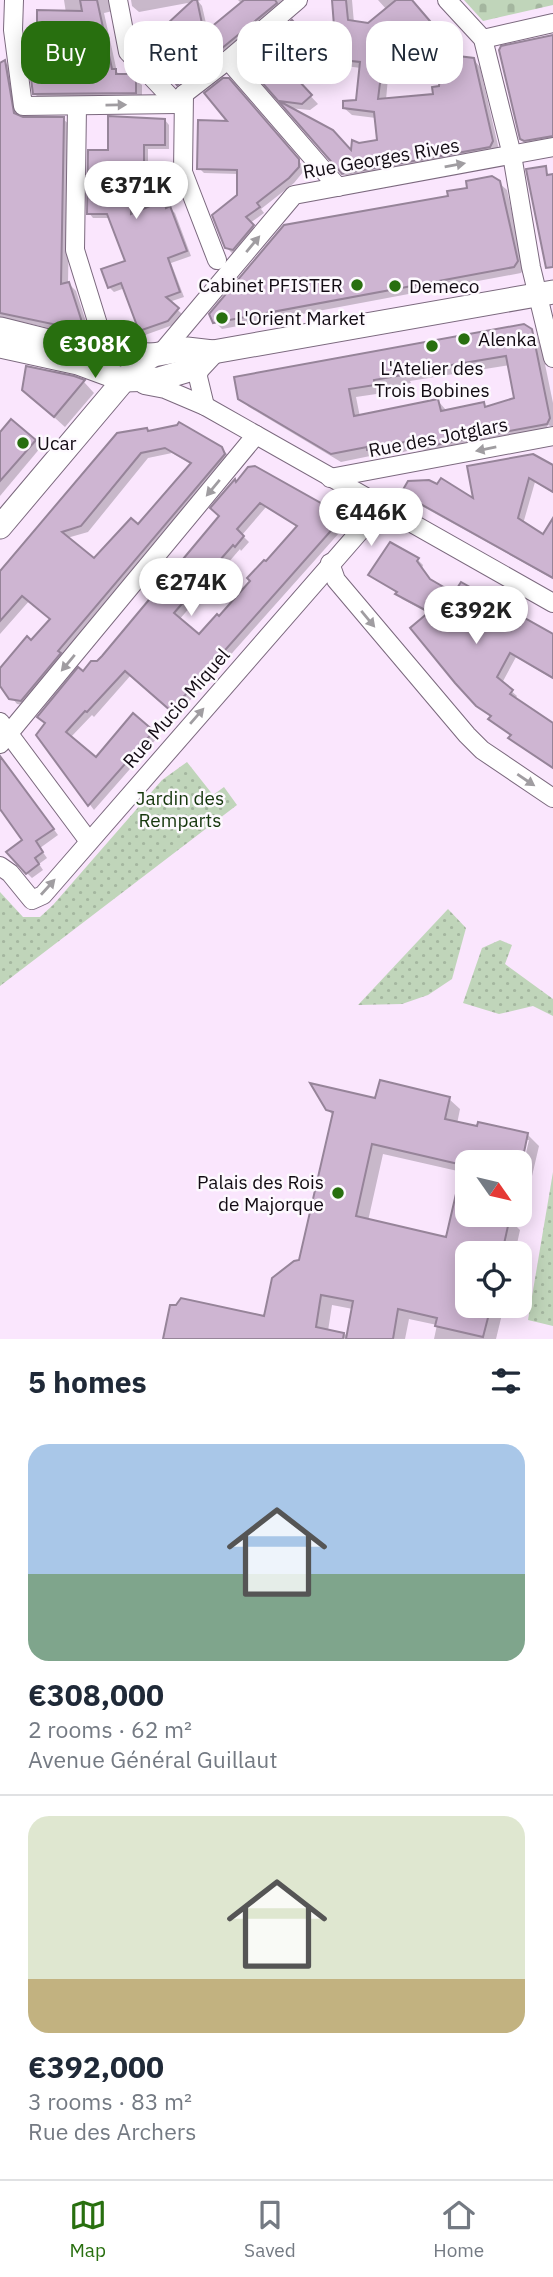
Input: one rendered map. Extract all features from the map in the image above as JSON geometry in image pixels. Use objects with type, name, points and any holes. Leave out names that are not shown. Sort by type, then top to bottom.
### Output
[{"type":"main road","points":[[0,346],[78,363],[124,380],[159,379],[206,359],[545,293]]},
{"type":"main road","points":[[0,330],[96,353],[158,354],[187,349],[206,359]]},
{"type":"main road","points":[[0,527],[124,380],[139,365],[158,354]]},
{"type":"street","points":[[14,0],[6,33],[23,106],[77,106],[180,99],[298,0]]},
{"type":"street","points":[[118,0],[128,52],[180,99],[183,172],[217,260]]},
{"type":"street","points":[[447,0],[484,39],[545,293],[553,358]]},
{"type":"street","points":[[484,39],[553,23]]},
{"type":"street","points":[[228,60],[338,187]]},
{"type":"street","points":[[77,106],[75,250],[101,334]]},
{"type":"street","name":"Rue Georges Rives","points":[[158,354],[294,195],[553,147]]},
{"type":"street","points":[[205,406],[198,377],[206,359]]},
{"type":"street","points":[[124,380],[165,389],[205,406],[553,603]]},
{"type":"street","points":[[88,840],[3,734],[256,435]]},
{"type":"street","name":"Rue des Jotglars","points":[[330,478],[553,436]]},
{"type":"street","name":"Rue Mucio Miquel","points":[[0,866],[10,873],[32,900],[43,895],[88,840],[381,506]]},
{"type":"street","points":[[330,563],[336,580],[482,750],[553,798]]},
{"type":"green space","points":[[464,0],[553,0],[553,5],[483,21]]},
{"type":"green space","name":"Jardin des Remparts","points":[[187,762],[213,795],[224,787],[237,805],[0,986],[0,892],[23,917],[40,917],[162,780]]},
{"type":"green space","points":[[448,909],[466,928],[452,979],[428,995],[402,1004],[358,1005]]},
{"type":"green space","points":[[500,940],[512,945],[505,964],[553,999],[553,1016],[533,1006],[499,1014],[463,1003],[482,948]]},
{"type":"green space","points":[[553,1172],[553,1326],[528,1320],[532,1318],[532,1296]]},
{"type":"building","points":[[80,0],[97,0],[102,21],[37,21],[37,10],[82,11]]},
{"type":"building","points":[[193,0],[197,0],[201,21],[170,21]]},
{"type":"building","points":[[244,0],[275,0],[277,3],[255,21],[237,21],[237,36],[223,47],[223,21],[219,21]]},
{"type":"building","points":[[332,0],[346,0],[348,20],[366,23],[366,84],[380,84],[378,99],[433,94],[432,87],[439,84],[463,84],[463,57],[474,58],[493,141],[490,147],[342,174],[263,84],[302,84],[312,95],[302,104],[279,101],[333,130],[351,150],[352,140],[359,143],[377,140],[374,112],[343,108],[343,101],[356,100],[360,62],[352,61],[352,21],[334,21]]},
{"type":"building","points":[[396,0],[412,0],[430,21],[370,21]]},
{"type":"building","points":[[553,35],[553,136],[524,141],[520,139],[499,50],[501,46]]},
{"type":"building","points":[[5,60],[14,113],[23,117],[64,117],[61,284],[69,282],[82,325],[76,329],[0,313],[0,63]]},
{"type":"building","points":[[110,60],[116,74],[124,74],[124,84],[136,84],[136,93],[33,94],[32,84],[110,84]]},
{"type":"building","points":[[223,78],[229,78],[299,159],[299,167],[289,178],[257,203],[260,207],[246,217],[254,225],[233,250],[225,248],[212,215],[237,195],[237,170],[197,169],[198,120],[227,121],[204,93],[215,84],[223,84]]},
{"type":"building","points":[[108,116],[165,119],[165,145],[144,145],[144,165],[131,165],[131,214],[164,200],[166,208],[170,206],[187,251],[168,258],[180,292],[166,297],[179,308],[168,321],[139,331],[121,283],[108,288],[101,269],[125,261],[107,214],[87,214],[88,150],[108,150]]},
{"type":"building","points":[[546,166],[547,175],[553,174],[553,267],[546,268],[526,169]]},
{"type":"building","points":[[492,176],[500,181],[518,261],[514,267],[213,323],[209,314],[284,225],[448,196],[447,191],[467,188],[466,181]]},
{"type":"building","points":[[524,324],[532,329],[550,418],[547,424],[419,448],[417,439],[376,449],[367,450],[367,447],[331,454],[238,399],[234,377]],"holes":[[[506,356],[514,398],[485,407],[484,402],[441,411],[438,399],[354,416],[349,389],[375,385],[374,380],[403,373]]]},
{"type":"building","points":[[26,366],[85,380],[54,417],[22,390]]},
{"type":"building","points":[[11,419],[36,440],[0,481],[0,432]]},
{"type":"building","points":[[179,422],[222,447],[225,454],[58,651],[61,653],[21,701],[9,699],[0,686],[0,668],[27,636],[31,640],[50,619],[22,596],[0,621],[0,571],[117,433],[147,428],[148,431],[177,425]],"holes":[[[165,448],[191,463],[138,524],[131,518],[94,558],[62,532],[81,526],[141,453]]]},
{"type":"building","points":[[533,454],[553,465],[553,492],[529,478],[518,518],[543,534],[553,518],[553,578],[401,493],[408,481],[429,480],[437,484],[441,478],[473,498],[467,466]]},
{"type":"building","points":[[255,466],[344,516],[171,711],[125,671],[66,732],[96,757],[133,713],[154,731],[88,806],[36,735],[45,723],[37,717],[78,667],[83,671],[91,661],[97,661],[102,656],[219,516],[210,508],[248,467]],"holes":[[[260,503],[297,526],[247,578],[250,581],[219,616],[217,614],[199,634],[174,613],[244,536],[237,529]]]},
{"type":"building","points":[[390,542],[419,558],[417,561],[430,579],[454,593],[461,582],[553,634],[553,678],[510,653],[497,677],[513,690],[510,694],[553,723],[553,768],[508,738],[511,735],[488,719],[491,716],[476,706],[410,628],[429,612],[395,594],[397,592],[368,575]]},
{"type":"building","points":[[0,756],[54,829],[36,841],[43,852],[35,858],[39,864],[26,874],[6,852],[22,840],[0,809]]},
{"type":"building","name":"Palais des Rois de Majorque","points":[[380,1080],[450,1097],[445,1119],[477,1126],[478,1122],[528,1133],[524,1150],[455,1150],[455,1163],[372,1144],[356,1216],[446,1237],[455,1198],[455,1227],[508,1227],[505,1241],[455,1241],[455,1318],[488,1318],[483,1337],[435,1326],[437,1318],[398,1309],[393,1339],[346,1339],[353,1301],[321,1295],[316,1327],[344,1333],[343,1339],[163,1339],[170,1305],[176,1305],[181,1298],[264,1316],[272,1278],[299,1260],[333,1112],[326,1110],[310,1083],[375,1098]]},
{"type":"place","name":"Cabinet PFISTER","points":[[357,285]]},
{"type":"place","name":"Demeco","points":[[395,286]]},
{"type":"place","name":"L'Orient Market","points":[[222,318]]},
{"type":"place","name":"Alenka","points":[[464,339]]},
{"type":"place","name":"L'Atelier des Trois Bobines","points":[[432,346]]},
{"type":"place","name":"Ucar","points":[[23,443]]},
{"type":"place","name":"Palais des Rois de Majorque","points":[[338,1193]]}]
